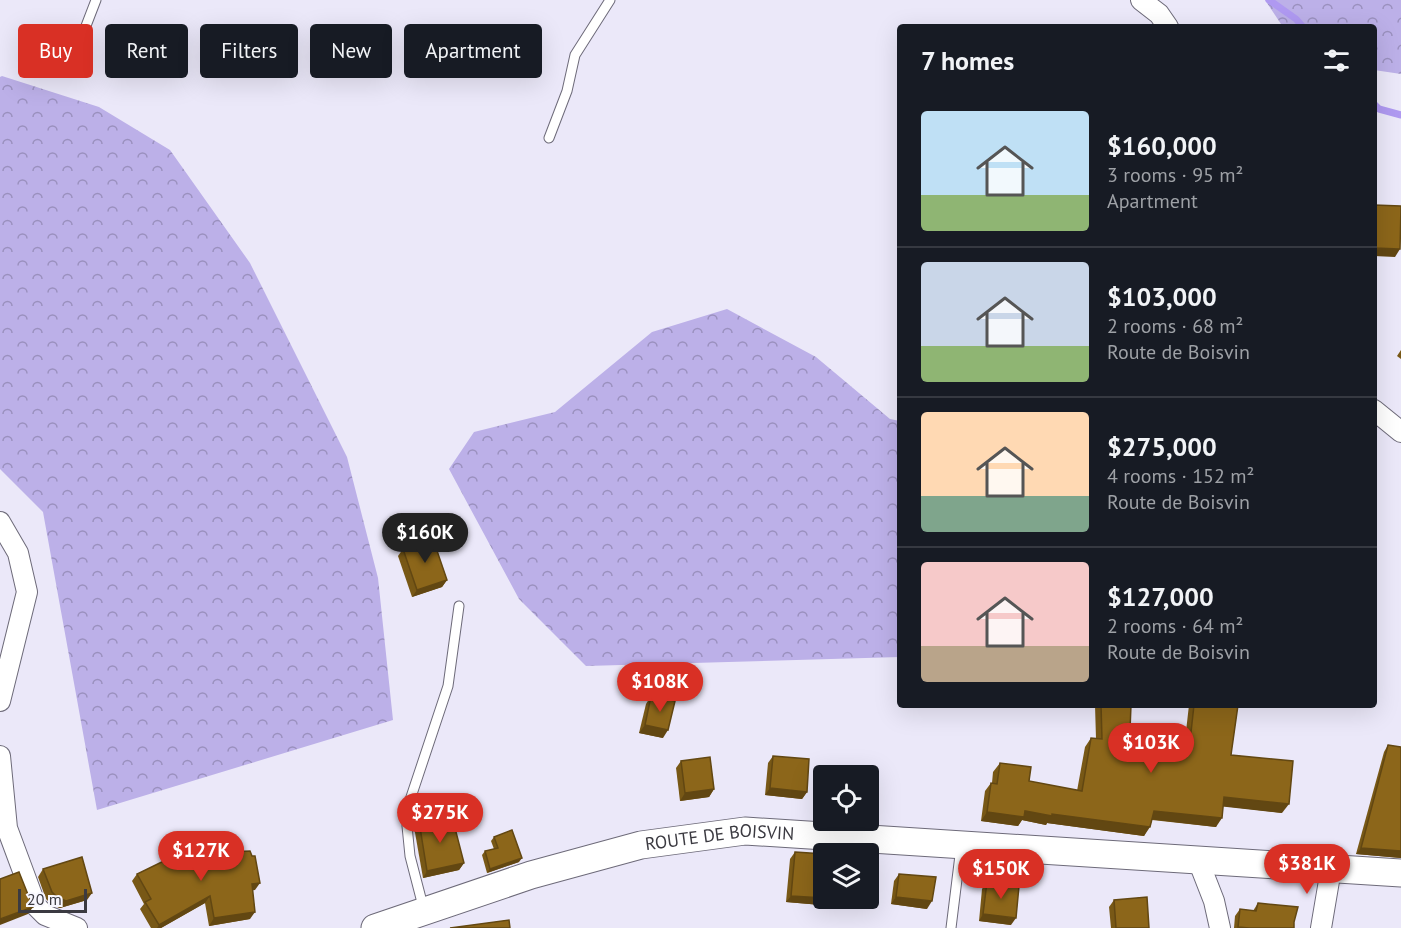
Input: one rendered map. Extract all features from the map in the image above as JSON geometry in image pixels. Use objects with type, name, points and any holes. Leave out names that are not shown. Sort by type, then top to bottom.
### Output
[{"type":"main road","name":"ROUTE DE BOISVIN","points":[[375,928],[531,874],[641,845],[746,831],[1401,873]]},
{"type":"street","points":[[1141,0],[1159,14],[1166,24]]},
{"type":"street","points":[[1377,412],[1401,432]]},
{"type":"street","points":[[0,522],[18,553],[27,592],[0,701]]},
{"type":"street","points":[[0,756],[7,828],[36,906],[45,915],[77,928]]},
{"type":"street","points":[[1198,860],[1214,902],[1220,928]]},
{"type":"street","points":[[1321,928],[1331,869]]},
{"type":"lane","points":[[87,24],[96,0]]},
{"type":"lane","points":[[549,138],[567,90],[575,55],[610,0]]},
{"type":"lane","points":[[424,912],[410,856],[406,826],[410,800],[447,686],[459,606]]},
{"type":"lane","points":[[951,928],[961,845]]},
{"type":"green space","points":[[1265,0],[1401,0],[1401,74],[1377,70],[1377,24],[1281,24]]},
{"type":"green space","points":[[0,77],[99,107],[170,150],[250,263],[347,457],[378,578],[393,720],[97,810],[43,512],[0,469]]},
{"type":"green space","points":[[727,309],[816,357],[890,419],[897,420],[897,657],[586,666],[519,599],[449,469],[474,432],[555,412],[652,332]]},
{"type":"building","points":[[1377,205],[1401,206],[1400,249],[1377,248]]},
{"type":"building","points":[[433,539],[447,580],[417,590],[403,549]]},
{"type":"building","points":[[651,696],[675,701],[668,730],[645,725]]},
{"type":"building","points":[[1101,708],[1131,708],[1130,730],[1190,741],[1194,708],[1238,708],[1231,755],[1293,761],[1289,804],[1224,797],[1222,818],[1154,811],[1150,827],[1025,811],[1024,817],[987,812],[991,783],[997,784],[1000,763],[1031,767],[1029,781],[1082,791],[1091,738],[1102,739]]},
{"type":"building","points":[[1388,745],[1401,747],[1401,851],[1361,848]]},
{"type":"building","points":[[773,756],[809,759],[807,792],[770,788]]},
{"type":"building","points":[[710,757],[714,789],[685,793],[681,761]]},
{"type":"building","points":[[443,815],[445,830],[455,828],[464,863],[427,871],[419,821]]},
{"type":"building","points":[[512,830],[522,858],[490,869],[485,851],[498,848],[494,837]]},
{"type":"building","points":[[194,839],[195,845],[203,844],[205,853],[250,851],[252,856],[255,856],[260,883],[252,884],[255,912],[214,918],[210,896],[159,925],[145,902],[151,899],[137,874],[170,858],[168,843]]},
{"type":"building","points":[[795,852],[813,853],[813,897],[791,896]]},
{"type":"building","points":[[82,857],[92,893],[66,901],[57,897],[52,892],[43,869]]},
{"type":"building","points":[[19,872],[33,907],[0,919],[0,879]]},
{"type":"building","points":[[899,874],[936,877],[932,901],[896,897]]},
{"type":"building","points":[[987,882],[1019,886],[1016,918],[983,914]]},
{"type":"building","points":[[1147,897],[1149,928],[1116,928],[1114,900]]},
{"type":"building","points":[[1258,903],[1298,907],[1294,928],[1238,927],[1240,909],[1256,911]]},
{"type":"building","points":[[509,920],[510,928],[450,928]]},
{"type":"waterway","points":[[1269,0],[1300,24]]},
{"type":"waterway","points":[[1377,107],[1401,115]]}]
